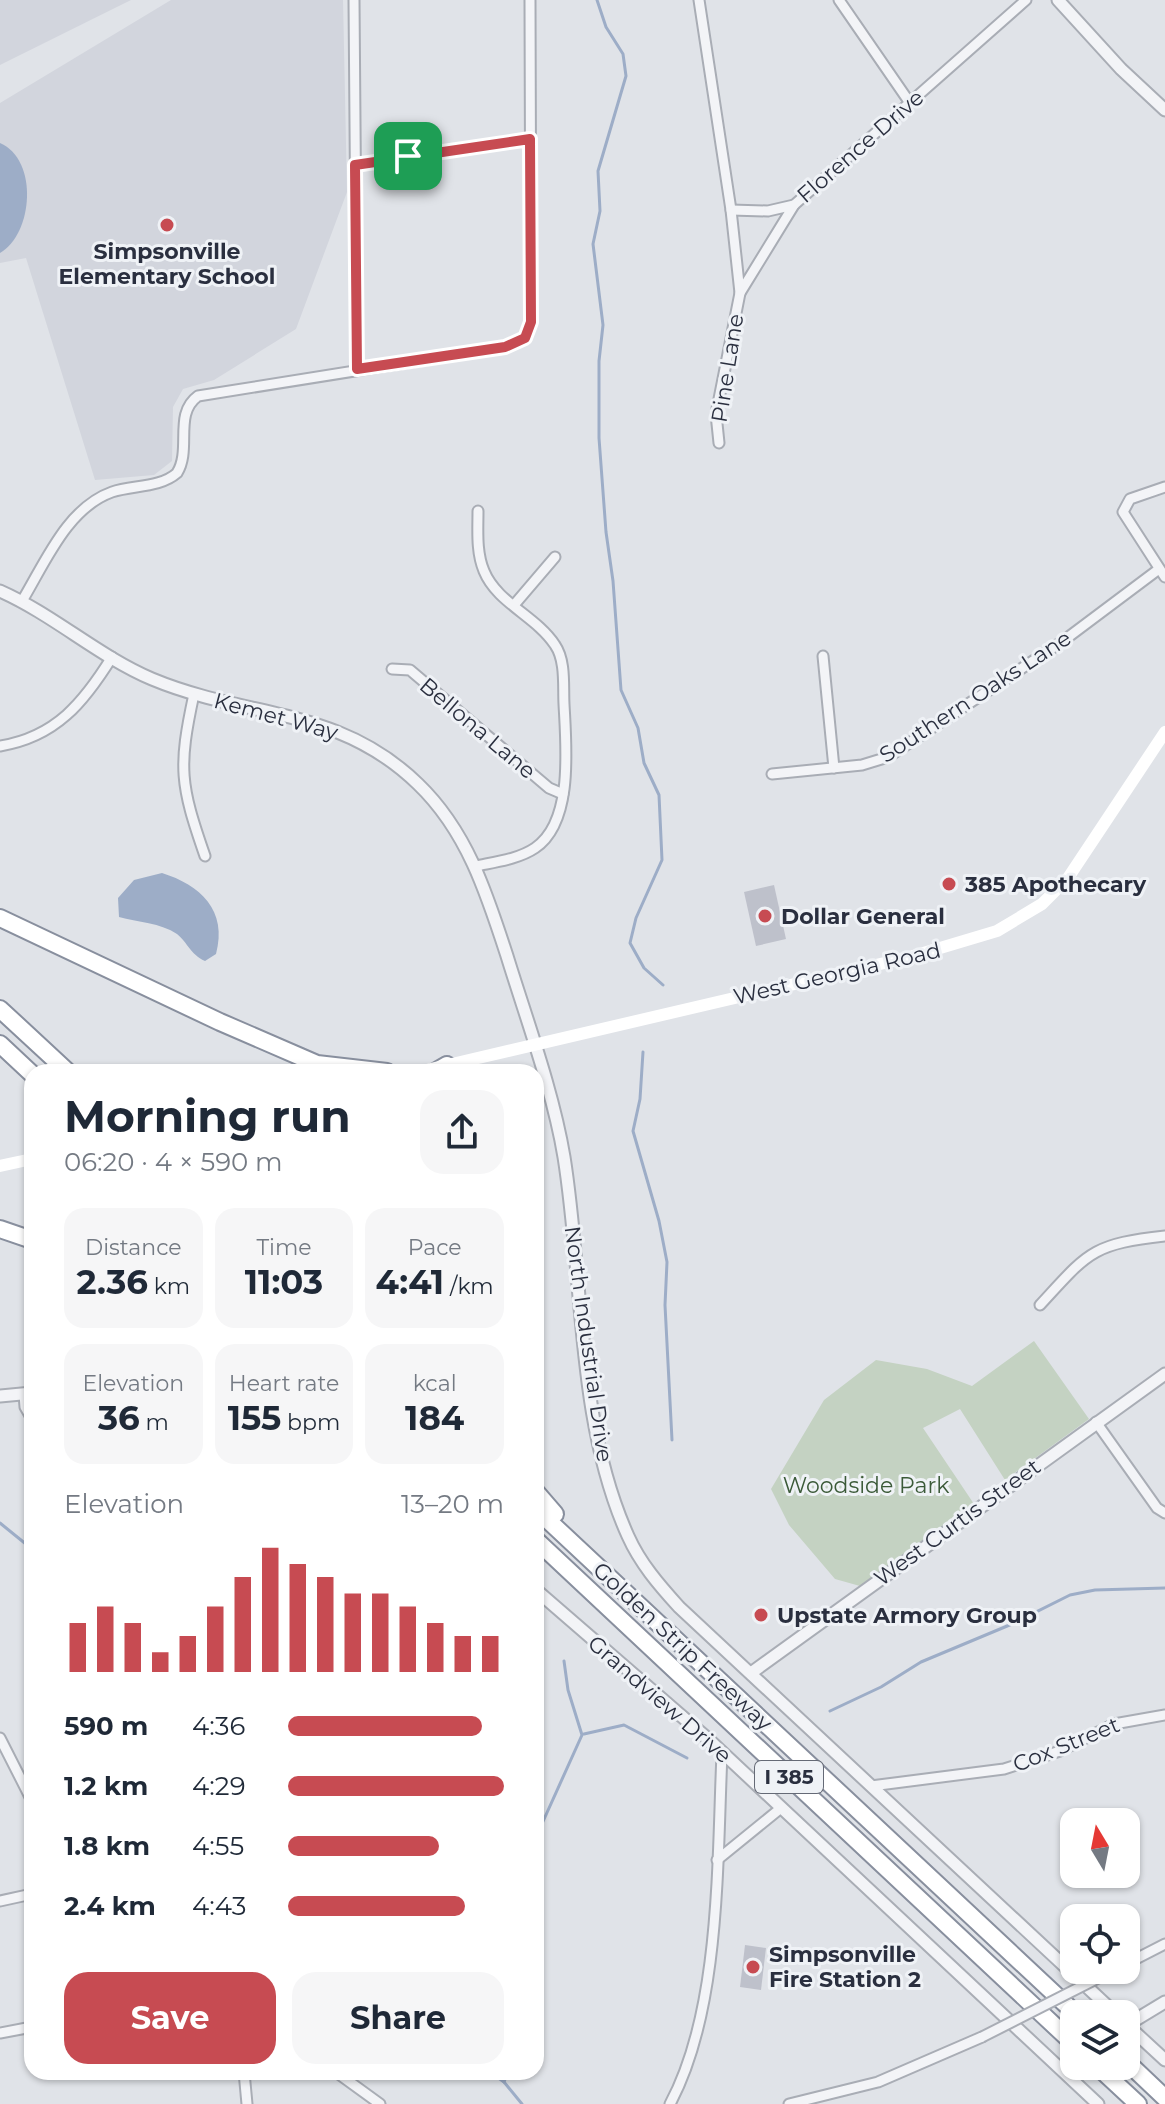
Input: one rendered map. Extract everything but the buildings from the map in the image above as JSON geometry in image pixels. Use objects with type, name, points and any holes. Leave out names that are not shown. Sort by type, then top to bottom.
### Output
[{"type":"highway","points":[[0,918],[220,1022],[317,1064]]},
{"type":"highway","points":[[0,1009],[59,1064]]},
{"type":"highway","points":[[0,1044],[24,1066]]},
{"type":"highway","points":[[0,1054],[24,1069]]},
{"type":"highway","points":[[0,1229],[24,1237]]},
{"type":"highway","points":[[544,1501],[608,1576]]},
{"type":"highway","name":"Golden Strip Freeway","points":[[544,1516],[1061,2000]]},
{"type":"highway","name":"Golden Strip Freeway","points":[[544,1547],[1060,2031]]},
{"type":"highway","points":[[544,1556],[597,1597]]},
{"type":"highway","points":[[1140,2074],[1165,2098]]},
{"type":"highway","points":[[1112,2080],[1138,2104]]},
{"type":"main road","name":"West Georgia Road","points":[[457,1064],[920,955],[997,931],[1042,904],[1068,878],[1165,732]]},
{"type":"main road","points":[[0,1166],[24,1161]]},
{"type":"street","points":[[354,0],[357,369]]},
{"type":"street","points":[[22,601],[84,507],[110,493],[162,482],[177,473],[184,454],[185,415],[194,398],[218,391],[505,347],[525,338],[531,322],[530,0]]},
{"type":"street","points":[[699,0],[731,210]]},
{"type":"street","points":[[839,0],[910,103]]},
{"type":"street","name":"Florence Drive","points":[[731,210],[768,211],[794,205],[1026,0]]},
{"type":"street","points":[[1058,0],[1121,69],[1165,110]]},
{"type":"street","points":[[355,165],[530,139]]},
{"type":"street","name":"Pine Lane","points":[[740,293],[794,205]]},
{"type":"street","name":"Pine Lane","points":[[719,443],[716,414],[740,293],[731,210]]},
{"type":"street","points":[[1162,573],[1129,524],[1124,508],[1130,499],[1165,487]]},
{"type":"street","points":[[476,866],[535,848],[549,833],[563,794],[567,766],[562,668],[556,647],[534,621],[494,589],[483,570],[478,550],[478,511]]},
{"type":"street","points":[[514,605],[555,557]]},
{"type":"street","name":"Southern Oaks Lane","points":[[772,774],[873,763],[900,750],[1162,573]]},
{"type":"street","name":"Kemet Way","points":[[0,591],[150,678],[194,694],[292,715],[367,744],[418,784],[456,831],[476,866],[535,1044]]},
{"type":"street","points":[[823,656],[834,768]]},
{"type":"street","points":[[0,746],[34,736],[68,717],[93,688],[112,657]]},
{"type":"street","name":"Bellona Lane","points":[[392,669],[410,670],[549,788],[563,794]]},
{"type":"street","points":[[194,694],[182,754],[182,779],[187,805],[205,856]]},
{"type":"street","name":"North Industrial Drive","points":[[535,1044],[540,1064]]},
{"type":"street","name":"North Industrial Drive","points":[[544,1078],[564,1154],[594,1420],[610,1491],[629,1539],[652,1576],[679,1607],[1101,2000]]},
{"type":"street","points":[[1040,1305],[1084,1258],[1103,1247],[1126,1240],[1165,1236]]},
{"type":"street","name":"West Curtis Street","points":[[751,1673],[1165,1374]]},
{"type":"street","points":[[0,1396],[24,1394]]},
{"type":"street","points":[[1096,1422],[1157,1508],[1165,1513]]},
{"type":"street","name":"Grandview Drive","points":[[544,1597],[722,1754],[1098,2104]]},
{"type":"street","name":"Cox Street","points":[[871,1786],[1004,1769],[1060,1751],[1114,1724],[1165,1715]]},
{"type":"street","points":[[0,1738],[24,1785]]},
{"type":"street","points":[[670,2104],[687,2070],[699,2028],[709,1958],[722,1754]]},
{"type":"street","points":[[717,1860],[781,1808]]},
{"type":"street","points":[[0,1901],[24,1896]]},
{"type":"street","points":[[1140,1957],[1165,1944]]},
{"type":"street","points":[[789,2104],[878,2082],[982,2037],[1085,1984]]},
{"type":"street","points":[[1140,2016],[1165,2002]]},
{"type":"street","points":[[0,2033],[24,2028]]},
{"type":"street","points":[[1140,2036],[1165,2060]]},
{"type":"street","points":[[245,2080],[247,2104]]},
{"type":"street","points":[[347,2080],[380,2104]]},
{"type":"shaded area","points":[[0,0],[131,0],[0,65]]},
{"type":"shaded area","name":"Simpsonville Elementary School","points":[[171,0],[343,0],[347,192],[296,329],[214,380],[183,389],[173,407],[172,461],[154,475],[95,480],[26,258],[0,263],[0,103]]},
{"type":"green space","name":"Woodside Park","points":[[1034,1341],[1089,1419],[1005,1480],[960,1409],[923,1428],[974,1504],[860,1586],[835,1579],[789,1525],[771,1489],[824,1400],[876,1360],[927,1369],[972,1386]]},
{"type":"water","points":[[0,143],[13,152],[21,165],[27,197],[19,230],[11,244],[0,253]]},
{"type":"water","points":[[162,873],[199,892],[214,912],[219,938],[216,954],[205,961],[171,930],[119,917],[118,898],[134,880]]},
{"type":"waterway","points":[[597,0],[606,27],[623,54],[626,76],[598,171],[600,211],[593,244],[603,325],[599,361],[599,438],[606,532],[621,690],[638,728],[644,763],[659,795],[662,860],[636,918],[630,943],[644,968],[663,985]]},
{"type":"waterway","points":[[643,1052],[640,1099],[633,1131],[659,1221],[667,1262],[665,1305],[672,1440]]},
{"type":"waterway","points":[[0,1523],[24,1542]]},
{"type":"waterway","points":[[830,1711],[881,1687],[921,1662],[1012,1624],[1070,1595],[1095,1590],[1165,1588]]},
{"type":"waterway","points":[[544,1819],[582,1735],[568,1690],[564,1661]]},
{"type":"waterway","points":[[584,1734],[624,1725],[687,1758]]},
{"type":"waterway","points":[[501,2080],[522,2104]]},
{"type":"place","name":"Simpsonville Elementary School","points":[[167,225]]},
{"type":"place","name":"385 Apothecary","points":[[949,884]]},
{"type":"place","name":"Dollar General","points":[[765,916]]},
{"type":"place","name":"Upstate Armory Group","points":[[761,1615]]},
{"type":"place","name":"Simpsonville Fire Station 2","points":[[753,1967]]},
{"type":"route","points":[[530,139],[529,331],[521,341],[505,347],[357,369],[355,165],[408,156],[530,139]]}]
